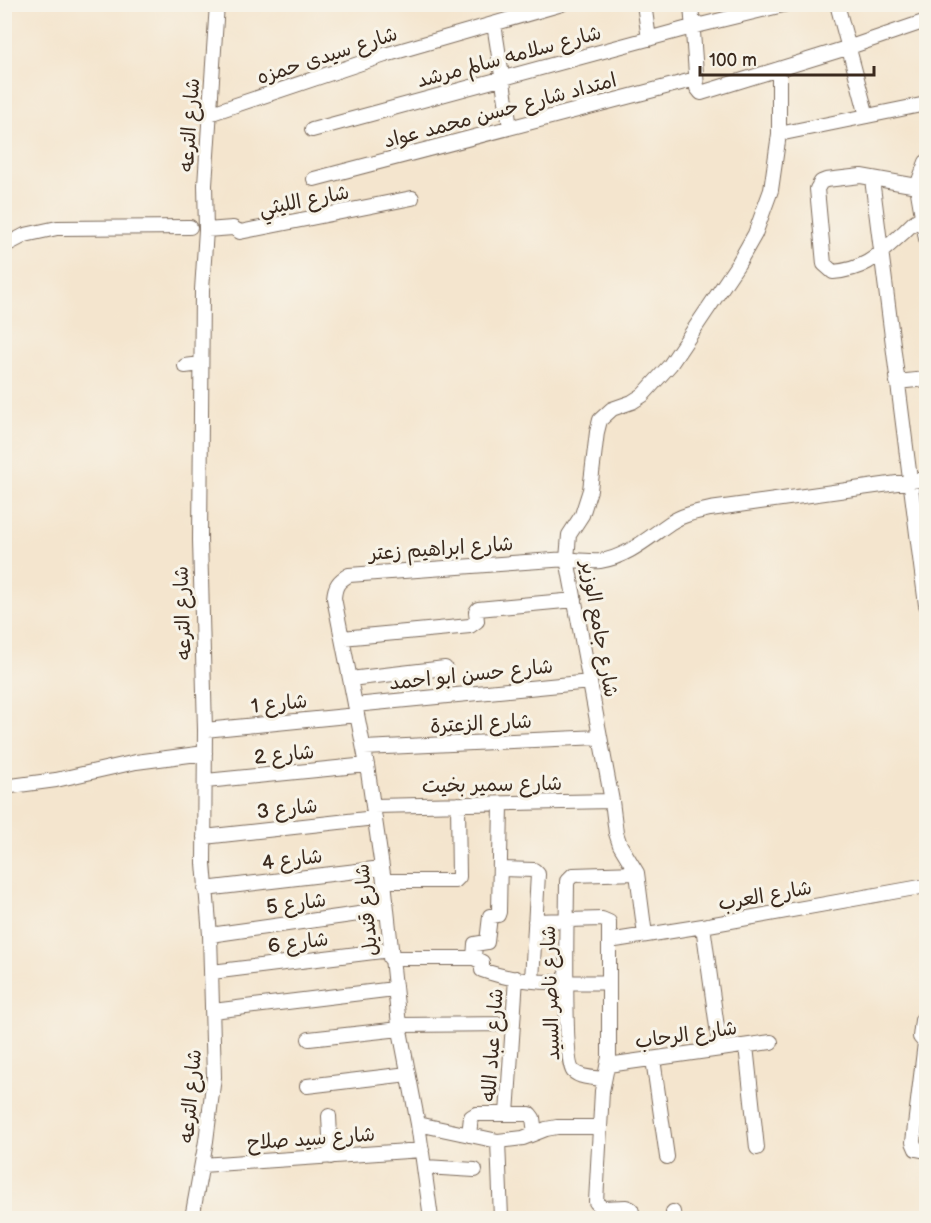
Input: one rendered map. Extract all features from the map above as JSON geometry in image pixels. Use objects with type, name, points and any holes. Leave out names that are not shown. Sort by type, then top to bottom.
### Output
[{"type":"street","name":"شارع الترعه","points":[[192,1218],[214,1077],[212,972],[205,889],[206,782],[200,540],[205,185],[217,4]]},
{"type":"street","name":"شارع سيدى حمزه","points":[[209,114],[385,55],[562,4]]},
{"type":"street","points":[[644,4],[649,39]]},
{"type":"street","points":[[691,4],[697,90],[703,93],[927,21]]},
{"type":"street","name":"شارع سلامه سالم مرشد","points":[[312,130],[692,27],[787,4]]},
{"type":"street","points":[[837,4],[867,116]]},
{"type":"street","points":[[494,24],[510,127]]},
{"type":"street","name":"شارع جامع الوزير","points":[[645,935],[637,873],[620,845],[616,833],[567,559],[568,535],[582,515],[590,490],[600,420],[612,409],[632,402],[642,395],[670,365],[738,264],[755,234],[771,189],[779,134],[779,69]]},
{"type":"street","name":"امتداد شارع حسن محمد عواد","points":[[314,179],[696,79]]},
{"type":"street","points":[[779,134],[927,104]]},
{"type":"street","points":[[927,162],[922,186],[927,239]]},
{"type":"street","points":[[922,186],[861,176],[821,182],[817,189],[824,264],[833,272],[851,271],[864,265],[925,216]]},
{"type":"street","points":[[872,179],[927,605]]},
{"type":"street","name":"شارع الليثي","points":[[206,230],[233,228],[240,232],[412,198]]},
{"type":"street","points":[[4,246],[25,235],[57,228],[190,227]]},
{"type":"street","points":[[185,366],[201,364]]},
{"type":"street","points":[[897,382],[927,379]]},
{"type":"street","name":"شارع ابراهيم زعتر","points":[[334,598],[335,588],[340,580],[349,575],[567,559],[597,561],[609,559],[640,545],[671,522],[689,513],[927,479]]},
{"type":"street","name":"شارع قنديل","points":[[334,598],[367,765],[383,874],[399,1027],[418,1124],[431,1218]]},
{"type":"street","points":[[342,638],[470,626],[477,621],[478,609],[575,600]]},
{"type":"street","points":[[350,679],[445,668]]},
{"type":"street","name":"شارع حسن ابو احمد","points":[[356,710],[590,682]]},
{"type":"street","name":"شارع 1","points":[[205,730],[356,710]]},
{"type":"street","name":"شارع الزعترة","points":[[364,748],[600,737]]},
{"type":"street","points":[[4,787],[56,780],[136,762],[205,753]]},
{"type":"street","name":"شارع 2","points":[[206,782],[367,765]]},
{"type":"street","name":"شارع سمير بخيت","points":[[374,812],[458,804],[612,801]]},
{"type":"street","name":"شارع 4","points":[[205,889],[383,874],[455,881],[459,877],[458,804]]},
{"type":"street","points":[[501,804],[500,912],[498,915],[490,916],[487,942],[475,944],[474,958],[482,962],[482,970],[516,978],[567,983],[609,982]]},
{"type":"street","name":"شارع 3","points":[[204,837],[374,812]]},
{"type":"street","points":[[500,869],[537,871],[532,980]]},
{"type":"street","name":"شارع ناصر السيد","points":[[606,1072],[578,1075],[570,1067],[567,1030],[567,881],[573,875],[637,873]]},
{"type":"street","name":"شارع العرب","points":[[609,941],[927,886]]},
{"type":"street","name":"شارع 5","points":[[210,935],[387,910]]},
{"type":"street","points":[[535,921],[606,920],[610,926],[606,1072],[596,1202],[602,1208],[626,1207],[631,1209],[634,1216]]},
{"type":"street","points":[[703,926],[720,1049]]},
{"type":"street","name":"شارع 6","points":[[212,972],[390,954],[474,958]]},
{"type":"street","name":"شارع عباد الله","points":[[507,1114],[516,978]]},
{"type":"street","points":[[213,1011],[394,989]]},
{"type":"street","points":[[927,1015],[922,1020],[920,1037],[926,1043],[912,1142],[916,1149],[927,1151]]},
{"type":"street","points":[[309,1039],[399,1027],[513,1024]]},
{"type":"street","name":"شارع الرحاب","points":[[606,1072],[653,1059],[771,1042]]},
{"type":"street","points":[[746,1046],[757,1148]]},
{"type":"street","points":[[653,1059],[667,1157]]},
{"type":"street","points":[[307,1086],[408,1074]]},
{"type":"street","points":[[469,1135],[472,1116],[507,1114],[530,1114],[533,1118],[535,1134]]},
{"type":"street","points":[[329,1116],[331,1157]]},
{"type":"street","points":[[418,1124],[498,1141],[511,1140],[557,1127],[600,1127]]},
{"type":"street","points":[[498,1141],[501,1218]]},
{"type":"street","name":"شارع سيد صلاح","points":[[202,1165],[422,1150]]},
{"type":"street","points":[[425,1167],[475,1170]]}]
